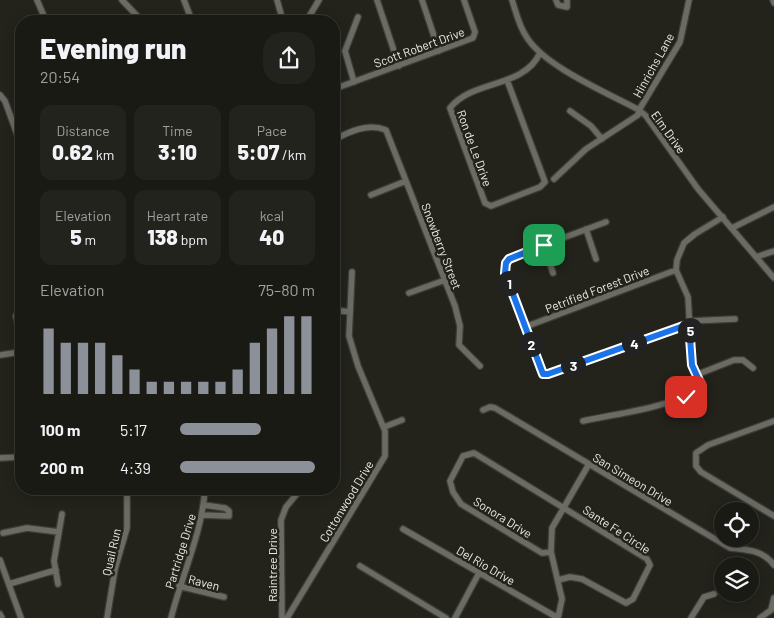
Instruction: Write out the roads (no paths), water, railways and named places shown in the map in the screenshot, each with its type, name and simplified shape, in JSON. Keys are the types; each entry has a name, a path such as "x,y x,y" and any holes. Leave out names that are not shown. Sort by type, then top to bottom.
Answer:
{"street":[{"path":"37,0 43,15"},
{"path":"122,0 136,15"},
{"path":"184,0 190,15"},
{"path":"277,0 281,15"},
{"path":"310,15 319,0"},
{"path":"377,0 398,66"},
{"path":"422,0 439,51"},
{"name":"Scott Robert Drive","path":"340,87 473,38 475,32 464,0"},
{"name":"Elm Drive","path":"512,0 526,38 540,53 578,77 639,110 722,217 774,278"},
{"path":"556,0 558,5 563,8 567,7 568,0"},
{"name":"Hinrichs Lane","path":"554,179 586,149 638,115 639,110 680,42 689,0"},
{"path":"354,82 345,51 358,17"},
{"name":"Ron de Le Drive","path":"507,80 545,182 540,187 491,206 485,203 450,108 455,102 507,80 519,76 536,61 540,53"},
{"path":"0,95 5,101 15,128"},
{"path":"570,111 591,126 602,139"},
{"name":"Snowberry Street","path":"340,138 367,127 376,126 386,130 445,280 460,326 459,345 480,366"},
{"path":"371,195 406,181"},
{"path":"732,228 774,207"},
{"path":"583,421 662,406 686,397 702,387 690,355 688,297 676,270 679,250 684,243 722,217"},
{"path":"606,222 509,259 506,263 505,273 543,374 548,374 689,323 735,320"},
{"path":"586,229 596,260"},
{"path":"544,245 553,273"},
{"path":"756,258 774,251"},
{"name":"Petrified Forest Drive","path":"525,327 676,270"},
{"name":"Cottonwood Drive","path":"288,618 385,456 384,426 352,348 349,336 352,272"},
{"path":"409,293 445,280"},
{"path":"340,311 350,312"},
{"path":"0,355 15,353"},
{"path":"696,375 734,360 743,360 753,368"},
{"name":"San Simeon Drive","path":"483,410 490,407 495,408 730,548 765,554 774,565"},
{"path":"384,426 402,420"},
{"path":"774,421 708,445 696,453 696,466 701,472 774,516"},
{"name":"Sonora Drive","path":"551,552 542,553 461,504 453,492 450,480 464,456 474,453 564,506"},
{"path":"0,458 15,457"},
{"path":"558,618 562,599 551,552 552,528 588,464"},
{"name":"Quail Run","path":"107,618 115,569 127,528 127,495"},
{"name":"Partridge Drive","path":"171,618 179,586 202,515 205,495"},
{"name":"Raintree Drive","path":"282,618 281,520 286,507 296,495"},
{"path":"202,515 228,516 229,511 226,508 204,505"},
{"name":"Sante Fe Circle","path":"558,580 574,577 626,603 632,599 649,568 648,559 564,506"},
{"path":"58,584 54,561 62,514"},
{"path":"3,533 27,528 59,532"},
{"name":"Del Rio Drive","path":"403,529 558,618"},
{"path":"0,560 21,618"},
{"path":"360,566 446,618"},
{"path":"9,584 56,570"},
{"path":"455,618 479,572"},
{"name":"Raven","path":"179,586 224,597"},
{"path":"691,618 704,597 714,594"},
{"path":"760,618 772,610 774,598"},
{"path":"0,614 2,618"}]}
